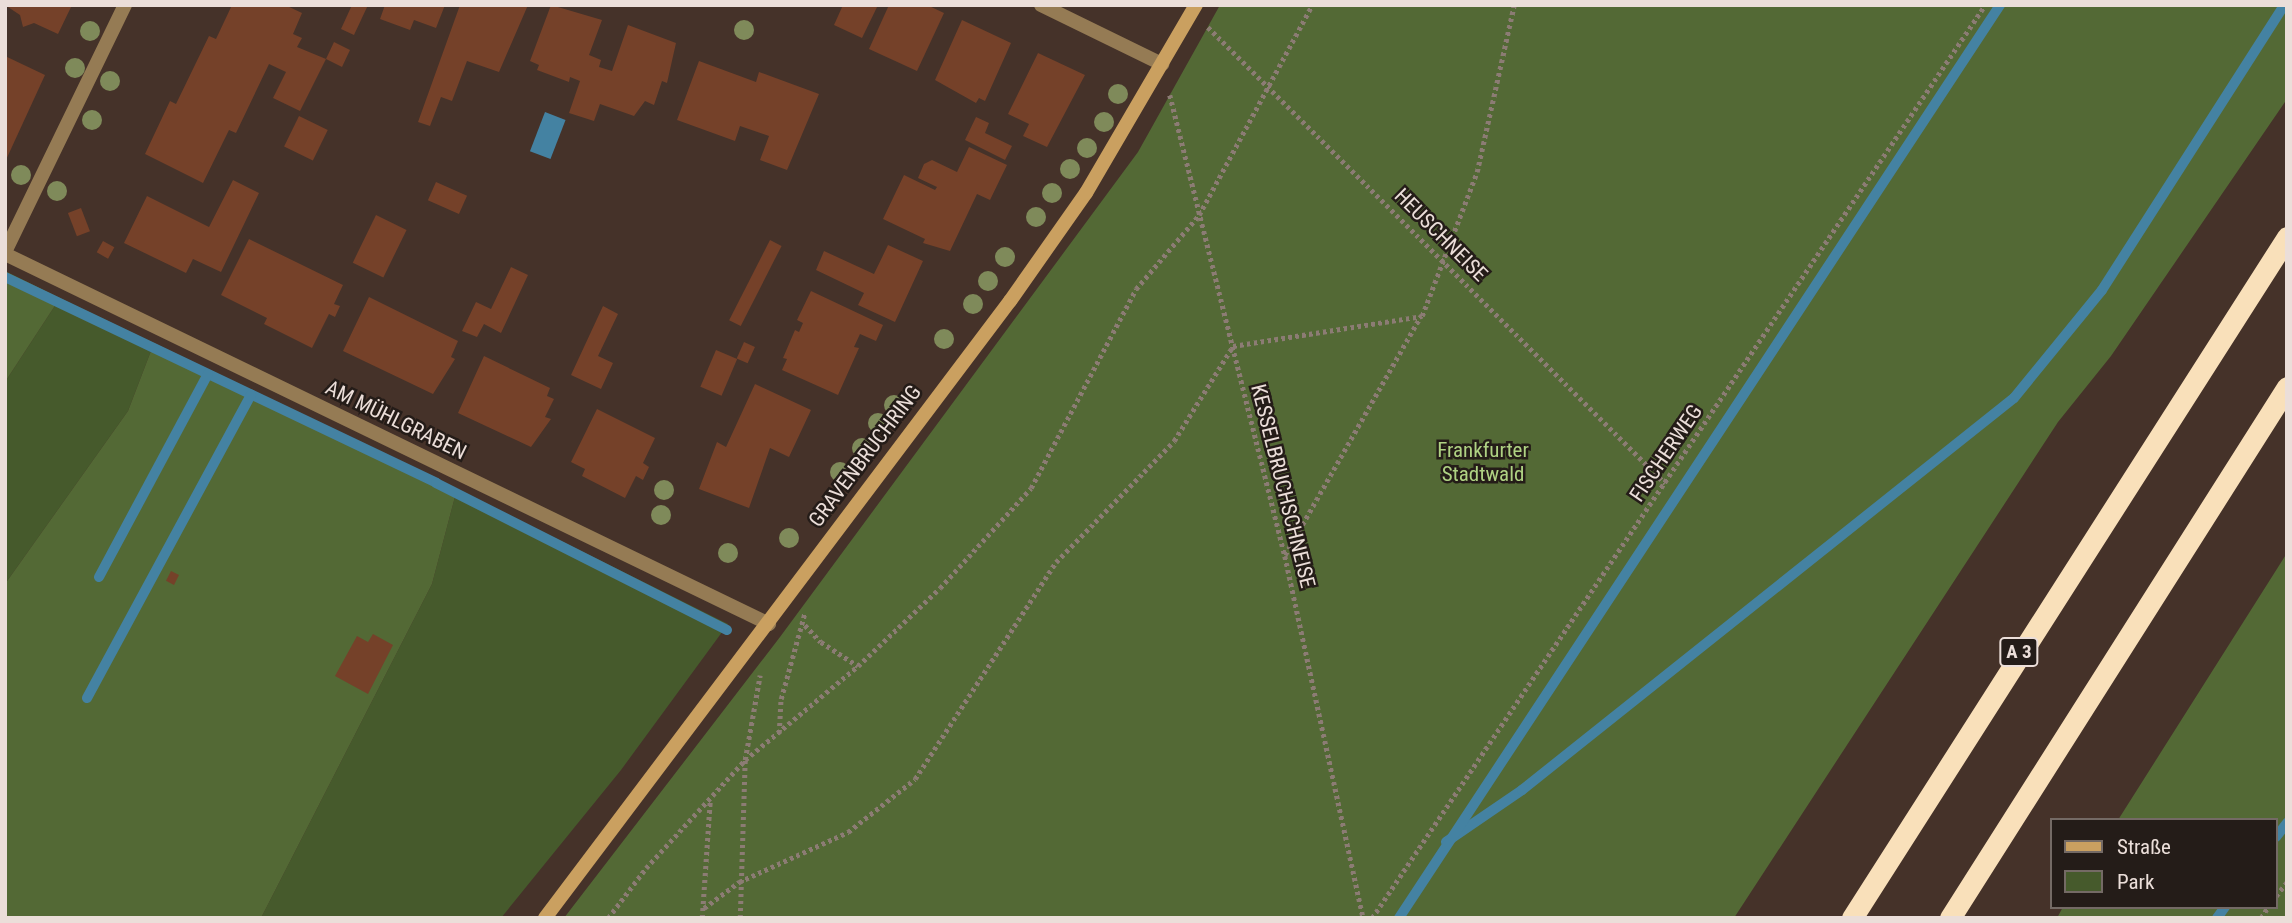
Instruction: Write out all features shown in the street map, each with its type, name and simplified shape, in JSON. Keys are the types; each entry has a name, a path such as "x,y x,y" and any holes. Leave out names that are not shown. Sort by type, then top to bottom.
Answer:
{"highway":[{"name":"A 3","path":"1852,918 2287,237"},
{"path":"1951,918 2287,387"}],"street":[{"path":"5,253 125,5"},
{"path":"1041,5 1162,64"},
{"name":"GRAVENBRUCHRING","path":"545,918 769,624 1086,193 1194,8"},
{"name":"AM MÜHLGRABEN","path":"5,253 769,624"}],"path":[{"path":"608,918 745,760 858,666 940,588 1031,488 1136,289 1199,215 1312,5"},
{"path":"1285,555 1422,316 1477,172 1514,5"},
{"name":"FISCHERWEG","path":"1372,918 1985,5"},
{"name":"HEUSCHNEISE","path":"1194,8 1269,87 1665,483"},
{"name":"KESSELBRUCHSCHNEISE","path":"1162,64 1285,555 1363,918"},
{"path":"704,908 739,882 848,832 915,779 1056,562 1174,442 1233,346 1422,316"},
{"path":"779,734 781,699 805,625 806,601"},
{"path":"740,918 739,882 745,760 769,624"},
{"path":"805,625 821,642 858,666"},
{"path":"702,918 710,799"}],"green space":[{"name":"Frankfurter Stadtwald","path":"1220,5 2287,5 2287,99 2111,356 2058,422 1734,918 564,918 780,637 1138,152"},
{"path":"5,271 60,298 5,382"},
{"path":"60,298 154,343 128,411 5,584 5,382"},
{"path":"154,343 457,489 432,584 261,918 5,918 5,584 128,411"},
{"path":"457,489 728,624 621,770 501,918 261,918 432,584"},
{"path":"2287,553 2287,918 2057,918 2062,909 2278,909 2278,818 2119,818"}],"water":[{"path":"545,112 566,120 550,159 530,151"}],"building":[{"path":"5,5 72,5 58,34 34,23 23,27 20,15"},
{"path":"232,5 285,5 302,13 293,34 302,38 297,47 326,59 300,111 273,98 286,72 269,64 236,133 229,130 203,183 145,154 170,101 176,104 209,36 216,39"},
{"path":"352,5 368,5 354,35 341,29"},
{"path":"385,5 445,5 436,28 414,20 410,30 380,19"},
{"path":"460,5 528,5 499,72 467,61 452,101 441,97 430,126 418,122"},
{"path":"551,5 602,20 589,55 601,60 599,67 612,71 628,25 676,43 667,83 662,81 654,105 645,101 634,116 600,104 594,121 569,113 580,81 570,77 569,82 537,70 539,65 530,61"},
{"path":"843,5 878,5 862,38 834,25"},
{"path":"889,5 927,5 944,13 917,71 869,49"},
{"path":"962,20 1011,43 985,101 979,98 976,103 935,80"},
{"path":"334,42 350,50 342,67 326,59"},
{"path":"1038,53 1085,75 1047,147 1023,136 1029,124 1008,114"},
{"path":"5,56 45,75 5,162"},
{"path":"699,61 756,82 759,72 819,94 787,170 760,160 769,136 740,126 735,141 677,120"},
{"path":"299,116 328,130 313,161 284,147"},
{"path":"976,117 989,123 985,133 1012,146 1005,160 965,140"},
{"path":"969,147 1007,165 990,200 977,194 950,251 923,243 925,239 883,219 904,175 935,190 937,187 918,178 924,164 932,160 957,172"},
{"path":"233,180 259,193 221,272 193,259 186,273 124,243 147,196 209,227"},
{"path":"436,182 467,196 459,214 428,200"},
{"path":"81,208 90,231 77,236 68,213"},
{"path":"376,215 407,230 383,278 353,263"},
{"path":"249,239 343,285 334,304 340,306 335,317 329,314 312,348 264,324 267,318 221,295"},
{"path":"770,240 782,246 741,326 729,320"},
{"path":"103,241 114,247 108,259 97,252"},
{"path":"888,245 923,261 895,322 858,305 864,293 816,270 824,251 874,274"},
{"path":"511,267 528,275 501,333 484,324 477,337 462,331 476,302 491,309"},
{"path":"811,291 883,325 876,341 860,334 854,347 859,348 838,395 782,370 787,359 783,358 795,330 799,332 803,323 797,320"},
{"path":"369,297 458,341 451,357 455,359 433,394 343,351"},
{"path":"603,306 618,314 598,356 613,363 601,389 571,375"},
{"path":"744,342 755,347 748,363 737,358"},
{"path":"716,350 737,359 722,396 700,387"},
{"path":"484,356 550,388 547,396 554,399 545,417 551,419 531,447 458,413"},
{"path":"755,384 811,410 789,457 770,448 749,508 699,489 717,442 726,447"},
{"path":"597,409 655,438 643,463 649,467 643,480 636,476 625,498 582,476 585,469 571,462"},
{"path":"171,571 179,575 174,585 166,581"},
{"path":"373,634 393,645 368,694 335,676 357,636 368,642"}],"waterway":[{"path":"1399,918 2000,5"},
{"path":"1446,842 1522,790 2014,398 2102,290 2284,5"},
{"path":"5,277 436,483 727,630"},
{"path":"99,577 208,374"},
{"path":"87,698 251,395"},
{"path":"2278,834 2287,823"},
{"path":"2217,918 2224,909"}]}
